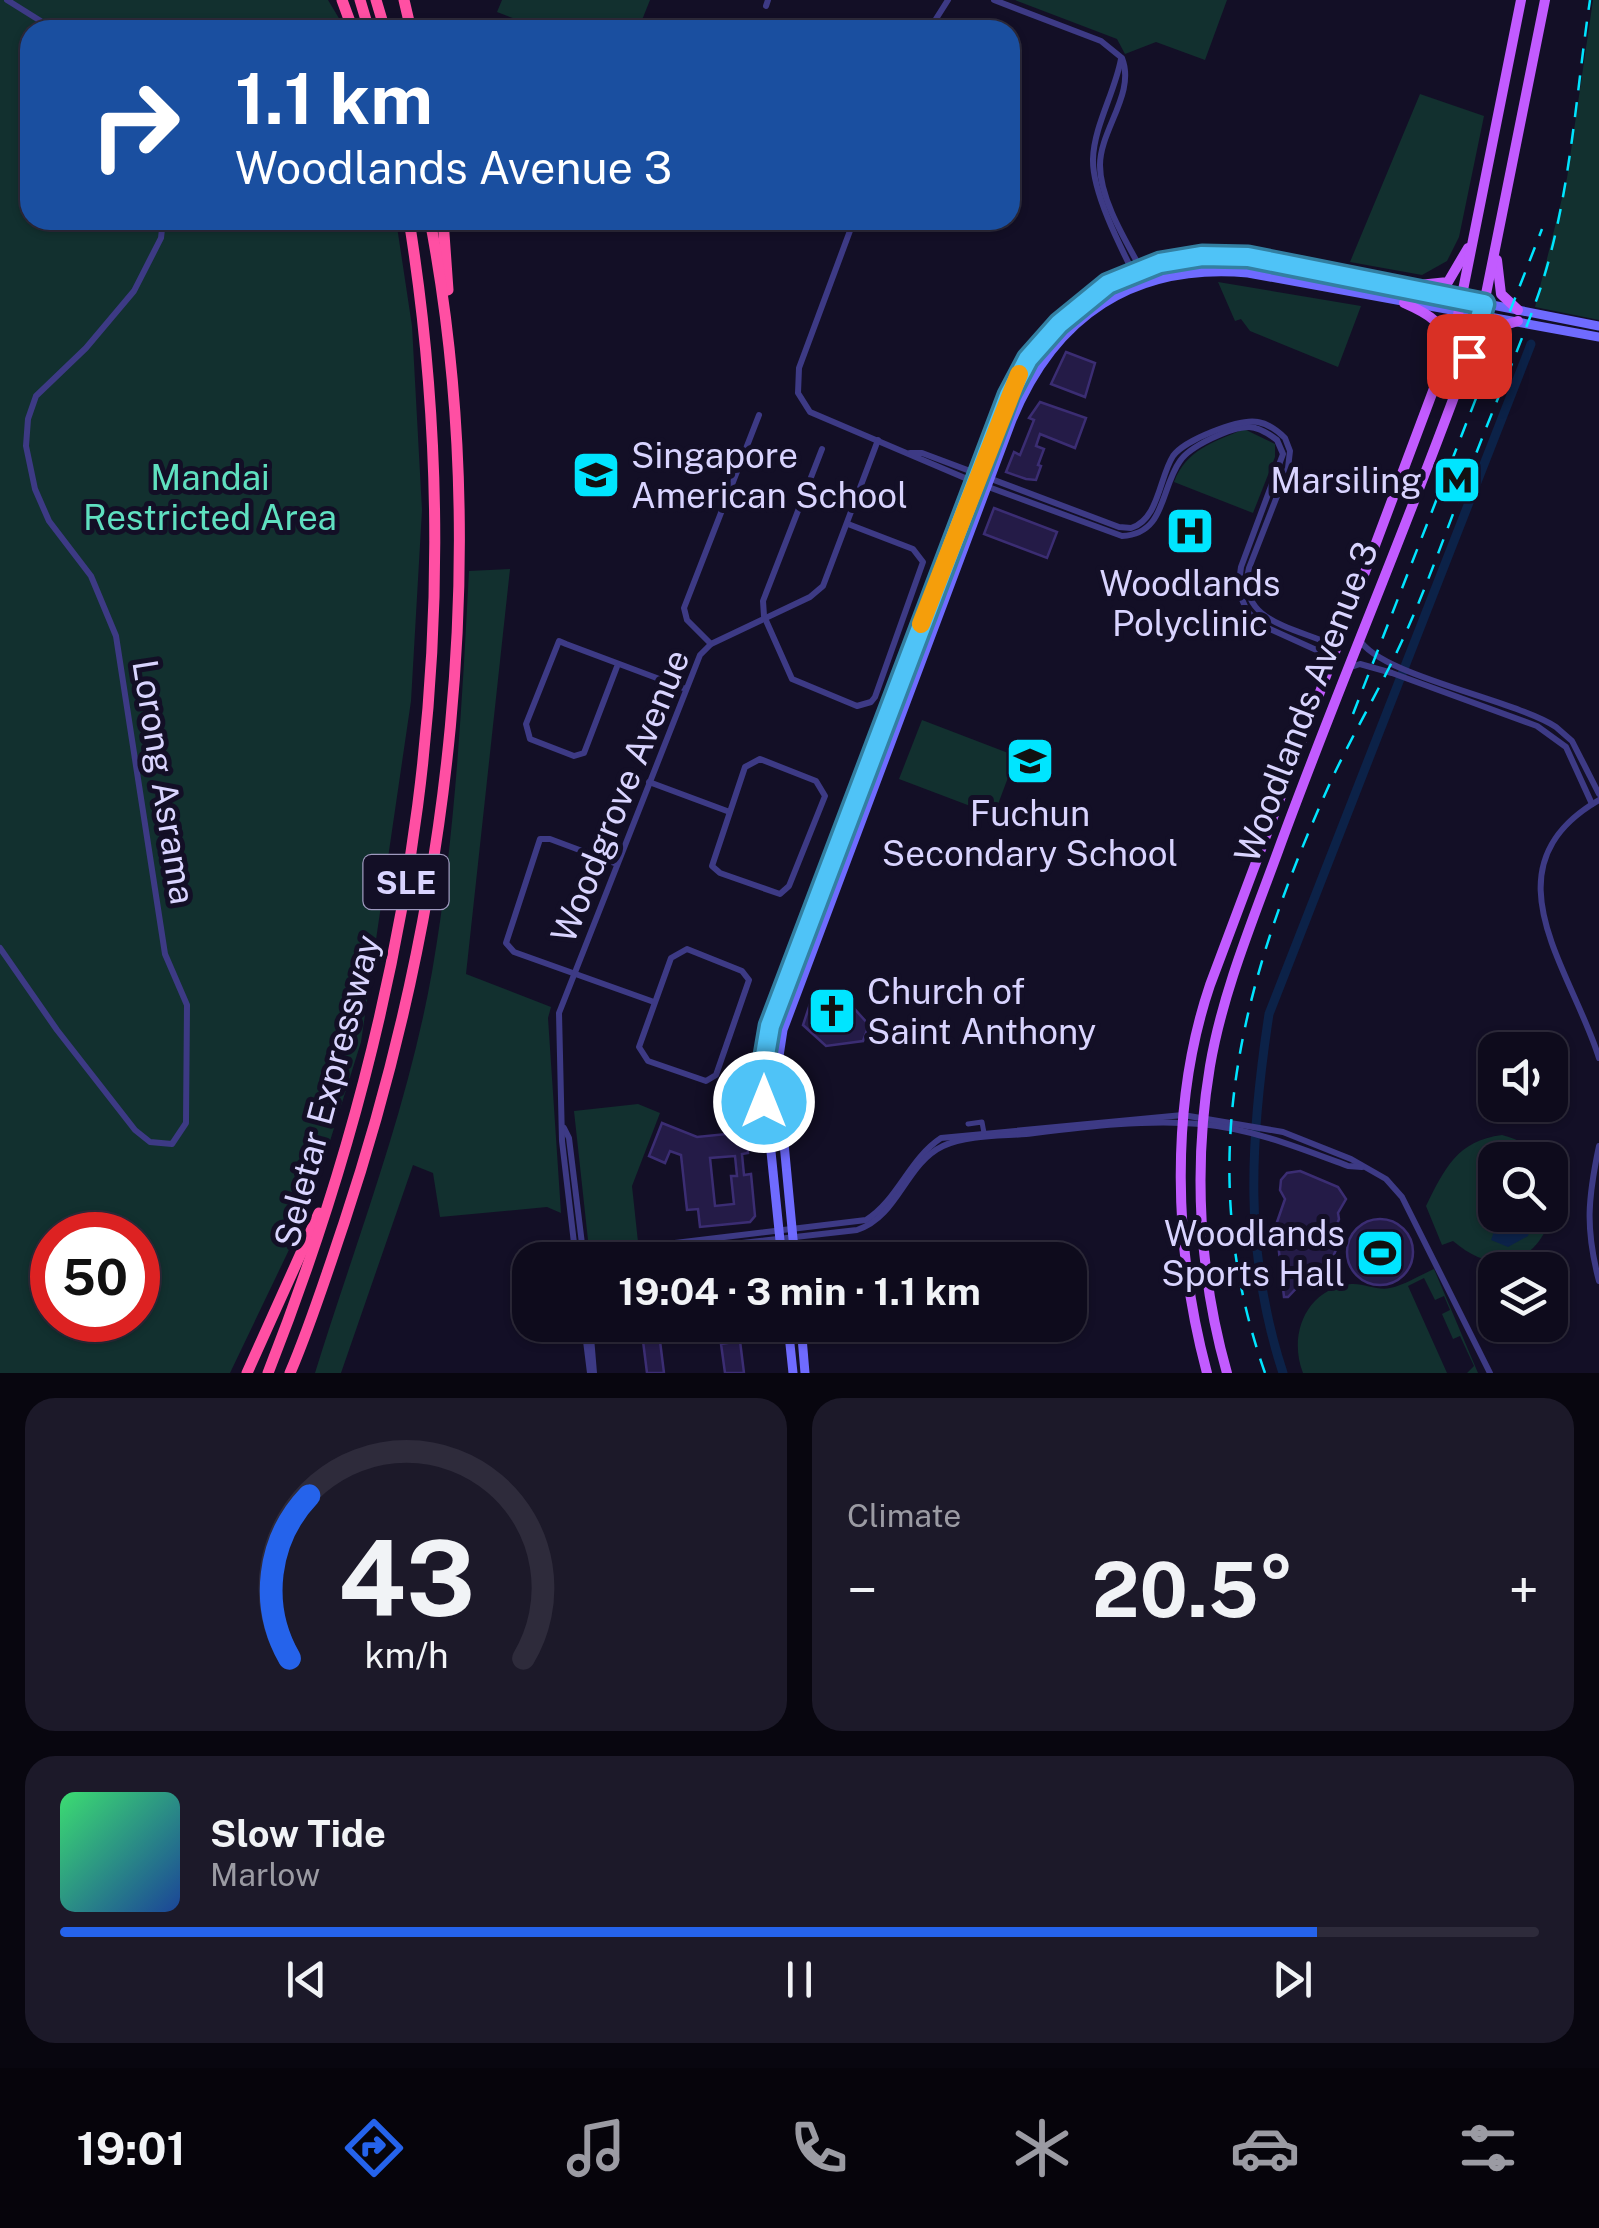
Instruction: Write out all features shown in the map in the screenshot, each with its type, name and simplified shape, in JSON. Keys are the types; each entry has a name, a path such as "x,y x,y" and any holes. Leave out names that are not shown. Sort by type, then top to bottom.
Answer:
{"highway":[{"name":"Seletar Expressway","path":"268,1373 308,1272 393,968 423,761 434,634 436,480 423,306 411,230"},
{"name":"Seletar Expressway","path":"294,1373 365,1158 412,980 432,860 457,608 458,516 446,308 432,230"},
{"path":"444,230 449,277 446,308"},
{"path":"247,1373 338,1168"}],"main road":[{"name":"Woodlands Avenue 3","path":"1208,1373 1190,1286 1184,1223 1183,1119 1190,1056 1204,1000 1460,313 1521,0"},
{"name":"Woodlands Avenue 3","path":"1207,1120 1204,1104 1210,1062 1236,967 1358,638 1469,356 1512,171 1545,0"},
{"path":"1410,286 1448,282 1464,259 1478,218"},
{"path":"1498,234 1500,294 1518,316 1599,337"},
{"path":"780,1242 762,1073 770,1026 977,478 1016,379 1037,347 1093,294 1137,271 1176,258 1234,256 1410,286 1464,299 1482,310"},
{"path":"794,1242 777,1069 783,1030 988,482 1028,382 1050,348 1088,313 1144,284 1177,274 1240,272 1460,313 1482,310 1599,326"},
{"path":"1404,303 1440,326 1446,357"},
{"path":"1469,356 1490,331 1518,316"},
{"path":"1207,1120 1202,1228 1208,1288 1227,1373"},
{"path":"790,1342 793,1373"},
{"path":"802,1342 805,1373"}],"street":[{"path":"6,0 38,20"},
{"path":"994,0 1101,41 1115,48 1122,58 1125,79 1100,169 1144,284"},
{"name":"Lorong Asrama","path":"0,948 56,1030 135,1130 150,1142 172,1144 186,1123 187,1005 165,954 116,636 90,576 49,521 35,490 26,446 28,419 36,396 86,348 134,291 162,230"},
{"path":"850,230 802,357 797,387 801,402 814,415 1119,527 1135,527 1151,510 1171,460 1181,447 1234,424 1267,424 1285,438 1290,459 1249,568 1249,603 1266,618 1328,642 1340,637"},
{"path":"711,644 688,620 684,608 759,415"},
{"path":"988,482 1116,535 1138,534 1154,521 1176,466 1189,452 1246,427 1272,436 1281,444 1282,454 1237,580 1241,602 1260,625 1323,652 1330,663"},
{"name":"Woodgrove Avenue","path":"580,1242 569,1138 564,1127 559,1013 700,655 711,644 816,592 827,579 878,440"},
{"path":"822,450 763,601 764,616 792,679 857,706 871,702 923,562 913,549 848,524"},
{"path":"1358,638 1366,650 1393,669"},
{"path":"618,664 584,753 574,756 530,739 526,724 559,641 686,690"},
{"path":"1347,669 1360,664 1393,669 1556,727 1572,741 1597,799"},
{"path":"1416,677 1553,736 1597,799"},
{"path":"754,760 816,781 825,796 789,886 780,894 712,866 728,811 744,768 754,760"},
{"path":"650,782 728,811"},
{"path":"1597,799 1560,830 1543,864 1538,886 1550,938 1599,1058"},
{"path":"617,864 550,838 540,839 506,943 514,952 654,1002"},
{"path":"687,949 742,972 749,980 716,1075 706,1081 648,1061 640,1054 654,1002 672,958 680,950 687,949"},
{"path":"711,1242 869,1226 879,1220 926,1156 945,1144 1183,1119"},
{"path":"793,1233 866,1220 878,1212 930,1146 941,1138 1207,1120 1314,1144 1393,1185 1490,1373"},
{"path":"968,1124 982,1122 984,1133"},
{"path":"1599,1146 1587,1226 1599,1281"},
{"path":"589,1342 592,1373"}],"green space":[{"name":"Mandai Restricted Area","path":"0,0 328,0 340,20 20,20 20,230 398,230 412,326 422,510 411,701 361,1042 309,1208 230,1373 0,1373"},
{"path":"502,0 650,0 642,20 518,20 497,12"},
{"path":"1015,0 1227,0 1205,60 1156,42 1125,54 1117,39"},
{"path":"1593,0 1599,0 1599,320 1535,307 1567,178"},
{"path":"1420,94 1484,116 1459,237 1447,261 1422,275 1350,262"},
{"path":"1218,282 1361,306 1338,367 1250,331 1241,319 1235,321"},
{"path":"1244,429 1275,444 1275,457 1253,513 1174,482 1193,454"},
{"path":"510,569 466,974 551,1007 548,1018 561,1213 547,1207 440,1217 433,1173 413,1165 341,1373 315,1373 395,1124 432,972 452,822 469,571"},
{"path":"922,720 1016,756 994,815 899,779"},
{"path":"638,1104 660,1113 632,1186 638,1242 588,1240 574,1111"},
{"path":"1502,1135 1516,1142 1478,1142 1478,1232 1544,1232 1526,1252 1478,1252 1478,1255 1453,1241 1442,1245 1426,1206 1454,1158 1474,1143"},
{"path":"1434,1269 1478,1373 1467,1373 1474,1366 1460,1336 1453,1339 1442,1314 1450,1310 1444,1296 1435,1300 1424,1278 1408,1286 1447,1373 1303,1373 1298,1344 1300,1329 1304,1316 1322,1295 1351,1284 1390,1288"}],"water":[{"path":"1494,1232 1529,1232 1508,1247 1491,1240"}],"building":[{"path":"1066,352 1095,363 1085,397 1051,384"},
{"path":"1040,402 1086,418 1075,448 1040,434 1036,446 1044,449 1038,465 1041,466 1036,480 1026,479 1006,472 1014,452 1020,455 1034,420 1029,418"},
{"path":"994,508 1057,532 1047,558 984,534"},
{"name":"Church of Saint Anthony","path":"843,996 869,1025 863,1041 826,1046 803,1025 812,998"},
{"path":"662,1123 697,1137 746,1132 744,1175 751,1174 755,1216 750,1222 700,1227 698,1209 687,1210 681,1155 670,1151 665,1163 649,1156","holes":["735,1156 737,1176 731,1176 734,1204 715,1206 710,1158"]},
{"path":"1300,1171 1338,1187 1346,1199 1332,1237 1340,1240 1333,1257 1336,1264 1306,1278 1284,1297 1276,1225 1285,1199 1280,1190 1281,1180 1287,1173"},
{"name":"Woodlands Sports Hall","path":"1380,1219 1403,1229 1413,1252 1403,1275 1380,1285 1357,1275 1347,1252 1357,1229"},
{"path":"643,1342 660,1342 664,1373 647,1373"},
{"path":"740,1342 744,1373 725,1373 721,1344"}],"waterway":[{"path":"1283,1373 1261,1283 1254,1194 1258,1105 1269,1014 1531,344"}],"railway":[{"path":"1265,1373 1243,1295 1232,1220 1230,1146 1237,1073 1251,1000 1299,856 1339,765 1411,621 1535,304 1564,192 1590,0"},
{"path":"1353,714 1542,229"}],"slow traffic":[{"path":"921,624 1019,374"}],"place":[{"name":"Singapore American School","path":"596,475"},
{"name":"Marsiling","path":"1457,480"},
{"name":"Woodlands Polyclinic","path":"1190,531"},
{"name":"Fuchun Secondary School","path":"1030,761"},
{"name":"Church of Saint Anthony","path":"832,1011"},
{"name":"Woodlands Sports Hall","path":"1380,1253"}],"route":[{"path":"764,1102 764,1046 770,1026 978,474 1016,379 1037,347 1108,284 1176,258 1234,256 1410,286 1484,304 1469,356"}]}
